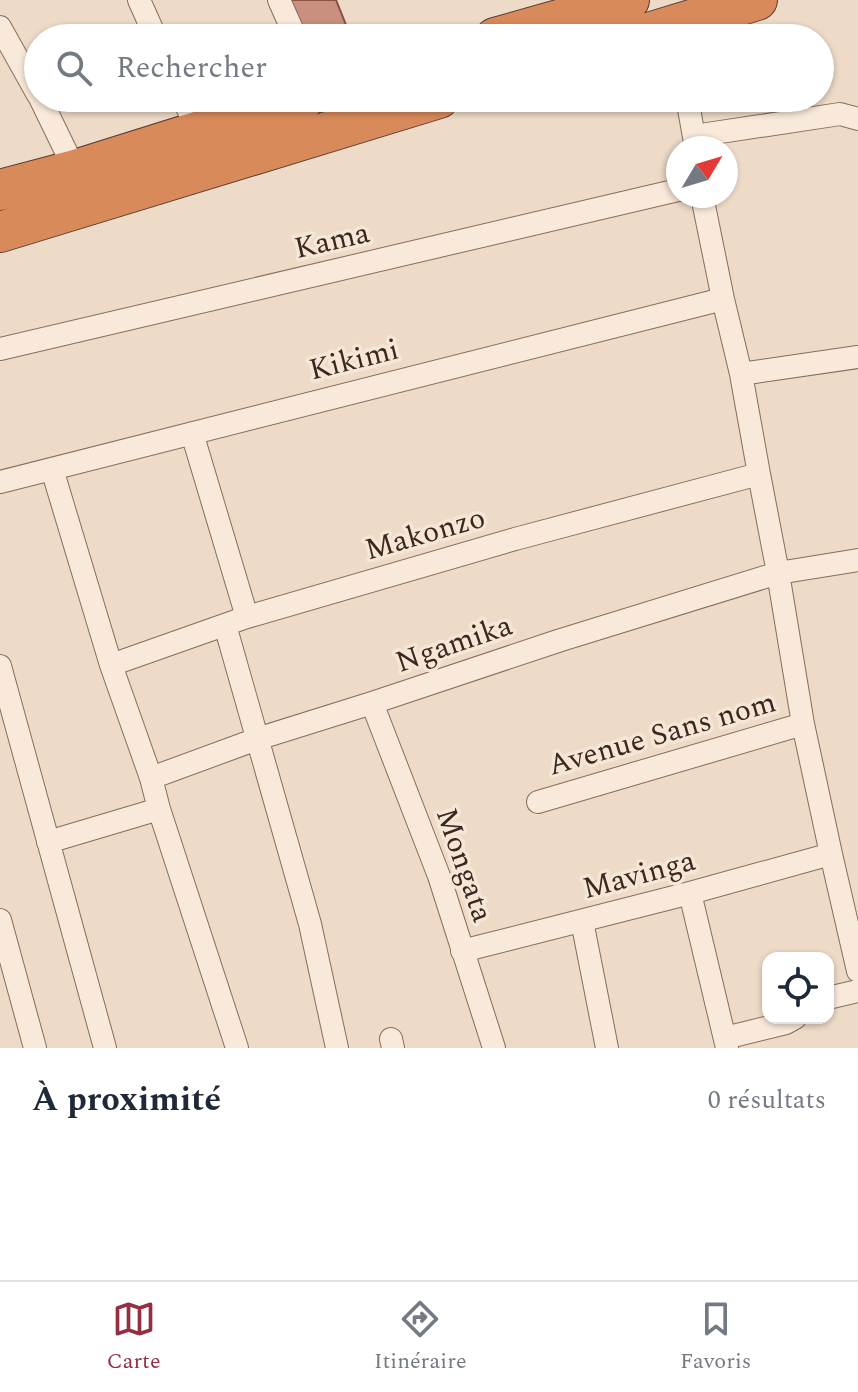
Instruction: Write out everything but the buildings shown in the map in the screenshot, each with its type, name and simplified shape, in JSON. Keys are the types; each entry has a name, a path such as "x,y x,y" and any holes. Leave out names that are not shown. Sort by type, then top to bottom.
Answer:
{"highway":[{"path":"544,24 629,0"},
{"path":"671,21 757,0"},
{"path":"0,190 75,170 190,115 210,112"},
{"path":"0,232 393,112"}],"street":[{"path":"139,0 150,24"},
{"path":"279,0 290,24"},
{"path":"0,27 24,69"},
{"path":"47,112 75,170"},
{"path":"690,112 694,136"},
{"path":"726,136 840,114 858,119"},
{"name":"Kama","path":"0,349 666,193"},
{"path":"704,208 741,374 803,724 858,971"},
{"name":"Kikimi","path":"0,482 723,299"},
{"path":"741,374 858,357"},
{"path":"192,433 236,621 257,739 310,924 337,1048"},
{"path":"52,469 111,665 151,778 237,1048"},
{"name":"Makonzo","path":"111,665 236,621 515,539 759,474"},
{"name":"Ngamika","path":"151,778 257,739 778,573 858,560"},
{"path":"0,666 105,1048"},
{"name":"Mongata","path":"372,703 439,876 494,1048"},
{"name":"Avenue Sans nom","path":"538,802 803,724"},
{"path":"48,842 159,809"},
{"name":"Mavinga","path":"462,951 831,854"},
{"path":"690,893 726,1043 783,1024"},
{"path":"0,920 35,1048"},
{"path":"582,921 607,1048"},
{"path":"834,997 858,991"}]}
